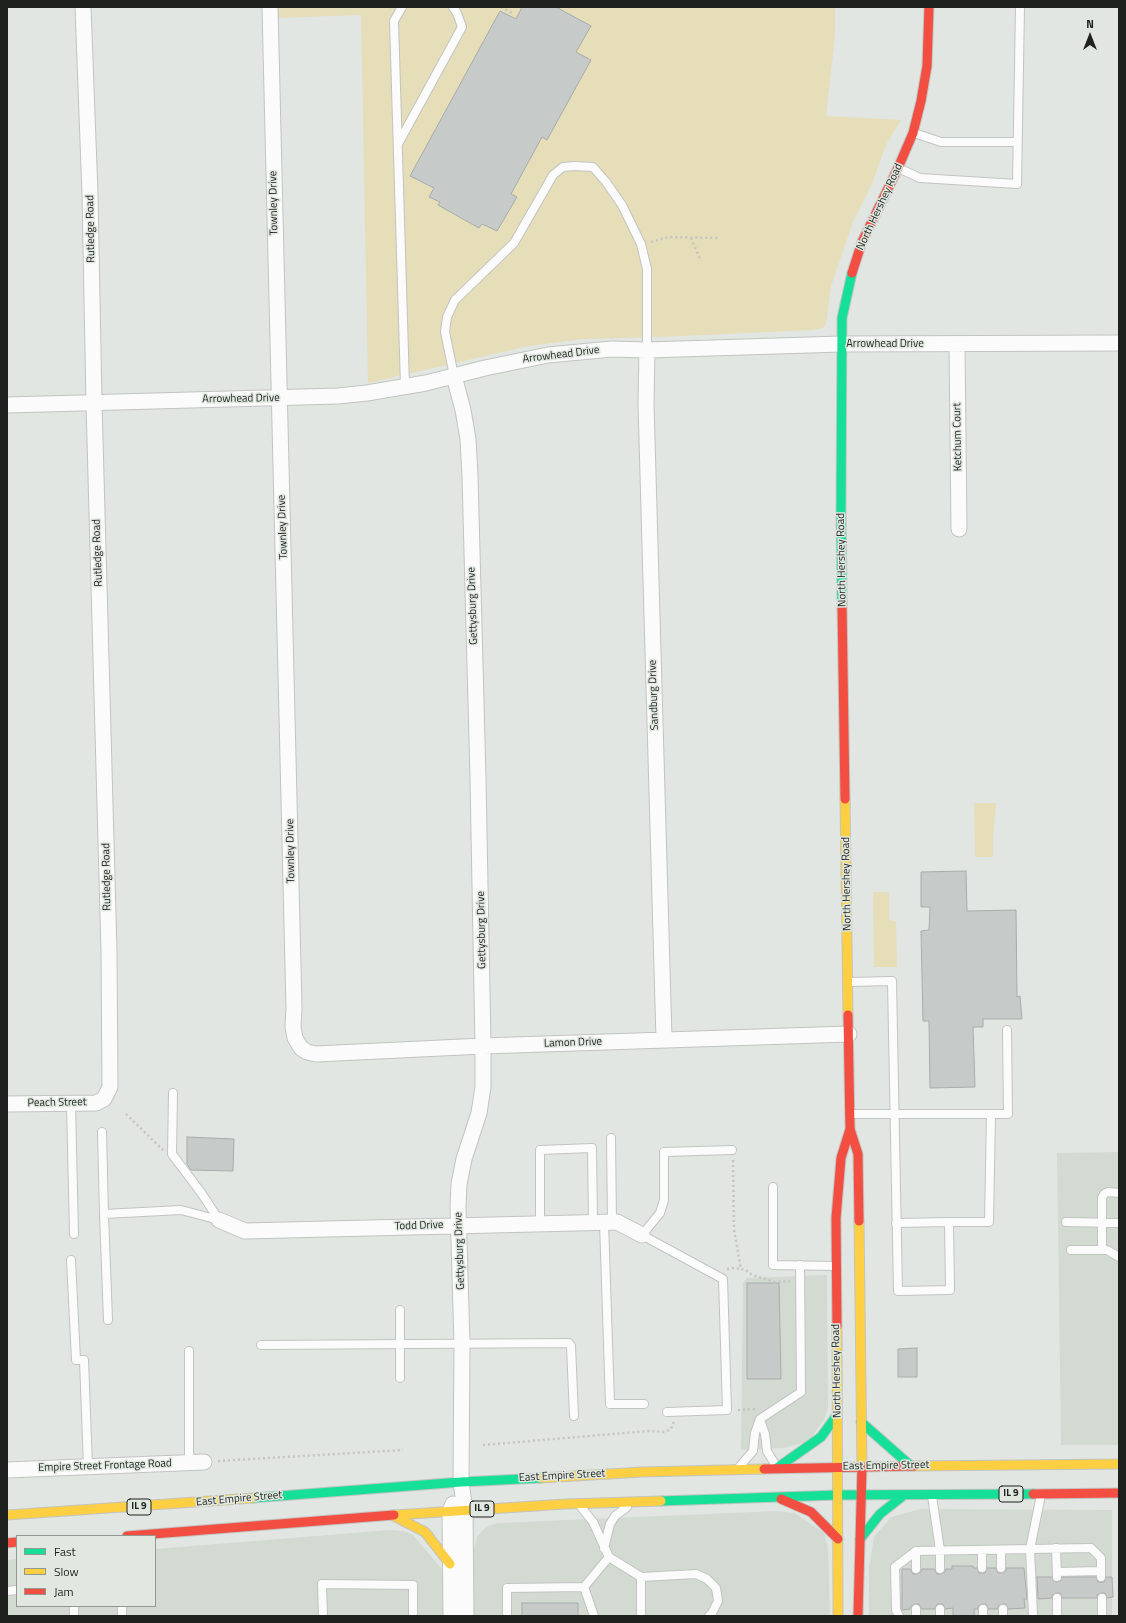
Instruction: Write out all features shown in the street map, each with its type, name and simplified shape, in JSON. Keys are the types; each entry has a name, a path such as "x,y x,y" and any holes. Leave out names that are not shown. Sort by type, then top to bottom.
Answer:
{"main road":[{"name":"North Hershey Road","path":"858,1616 862,1495 861,1422 847,1266 836,1218 841,1158 850,1129 841,509 842,318 849,281 862,242 898,168 913,133 922,101 927,66 929,7"},
{"name":"North Hershey Road","path":"838,1616 837,1415 847,1266 858,1154 850,1129"},
{"path":"777,1468 821,1438 837,1415"},
{"path":"861,1422 911,1466"},
{"name":"East Empire Street","path":"7,1515 152,1506 558,1476 777,1468 1119,1464"},
{"name":"IL 9","path":"143,1535 392,1515 578,1503 776,1496 1119,1493"},
{"path":"860,1538 880,1514 904,1494"},
{"path":"776,1496 811,1512 838,1538"},
{"path":"392,1515 425,1532 450,1564"},
{"path":"165,1541 175,1533"}],"street":[{"name":"Rutledge Road","path":"83,7 90,194 94,403 109,951 110,1087 105,1098"},
{"name":"Townley Drive","path":"270,7 294,992 293,1027 295,1038 299,1046"},
{"name":"Arrowhead Drive","path":"7,404 338,396 405,386 454,376 491,366 548,355 612,349 647,350 842,344 1119,343"},
{"name":"Ketchum Court","path":"957,344 958,529"},
{"name":"Sandburg Drive","path":"647,350 646,404 664,1039"},
{"name":"Gettysburg Drive","path":"454,376 463,410 468,438 470,476 479,809 483,1046 482,1094 479,1113 464,1159 460,1184 459,1225 462,1344 461,1482"},
{"name":"Lamon Drive","path":"299,1046 307,1052 316,1054 664,1039 849,1034"},
{"name":"Peach Street","path":"7,1104 71,1104 96,1102 105,1098"},
{"name":"Todd Drive","path":"219,1220 245,1231 617,1222 642,1235"},
{"name":"Empire Street Frontage Road","path":"7,1470 197,1462"},
{"path":"461,1482 465,1510 466,1616"},
{"path":"451,1616 450,1511 461,1482"}],"lane":[{"path":"402,7 394,20 405,386"},
{"path":"398,145 462,28 457,13 453,7"},
{"path":"898,168 920,178 1016,184 1020,7"},
{"path":"913,133 941,142 1017,142"},
{"path":"454,376 445,332 447,317 455,300 514,243 553,175 562,167 593,167 606,182 622,205 641,244 647,269 647,350"},
{"path":"848,982 892,981 898,1291 950,1290 949,1222"},
{"path":"850,1114 1008,1114 1007,1030"},
{"path":"173,1093 172,1154 202,1194 219,1220"},
{"path":"71,1104 74,1234"},
{"path":"896,1223 989,1222 991,1114"},
{"path":"102,1132 108,1320"},
{"path":"603,1222 611,1138"},
{"path":"540,1223 540,1150 592,1148 603,1222 610,1404 644,1404"},
{"path":"667,1412 727,1410 723,1279 642,1235 660,1213 664,1200 664,1152 732,1150"},
{"path":"773,1186 774,1265 847,1266"},
{"path":"1102,1250 1102,1198 1104,1194 1108,1192 1119,1192"},
{"path":"104,1214 181,1210 219,1220"},
{"path":"1066,1222 1119,1223"},
{"path":"1071,1250 1107,1250 1119,1257"},
{"path":"71,1260 76,1360 84,1360 88,1467"},
{"path":"738,1469 753,1451 755,1433 760,1420 801,1392 800,1265"},
{"path":"400,1310 400,1378"},
{"path":"261,1345 569,1343 571,1346 574,1416"},
{"path":"189,1351 197,1462"},
{"path":"760,1420 765,1434 768,1451 777,1468"},
{"path":"1032,1616 1030,1549 1041,1494"},
{"path":"932,1495 940,1550 940,1569"},
{"path":"604,1548 610,1524 615,1516 635,1501"},
{"path":"578,1503 593,1522 608,1557 641,1577 696,1574 707,1578 716,1588 718,1601 709,1616"},
{"path":"899,1616 896,1610 895,1567 916,1551 1056,1548 1091,1548 1101,1558 1101,1574 1057,1575 1056,1548"},
{"path":"982,1550 982,1568"},
{"path":"1001,1550 1001,1568"},
{"path":"916,1551 916,1569"},
{"path":"584,1587 608,1557"},
{"path":"641,1577 641,1616"},
{"path":"323,1616 322,1584 413,1585 413,1616"},
{"path":"507,1616 507,1588 584,1587"},
{"path":"584,1587 594,1616"},
{"path":"1057,1598 1057,1616"},
{"path":"1102,1598 1102,1616"}],"path":[{"path":"501,7 514,14"},
{"path":"641,244 669,238 718,238"},
{"path":"691,238 700,259"},
{"path":"126,1114 162,1150 172,1154"},
{"path":"732,1150 734,1230 741,1269"},
{"path":"734,1268 746,1270 752,1275 775,1282 800,1281"},
{"path":"727,1410 775,1409"},
{"path":"483,1445 648,1431 665,1432 671,1429 678,1411"},
{"path":"197,1462 403,1450"}],"shaded area":[{"path":"277,7 835,7 835,36 826,116 901,120 886,145 872,184 853,222 831,286 826,324 823,328 812,330 660,337 583,339 529,346 368,383 361,15 277,18"},
{"path":"974,803 996,803 993,857 975,857"},
{"path":"873,892 889,892 889,920 896,921 897,967 874,967"},
{"path":"1119,1152 1119,1445 1061,1445 1057,1153"},
{"path":"827,1275 828,1408 825,1418 809,1441 784,1448 741,1450 743,1283 747,1278"},
{"path":"921,1509 1112,1510 1112,1616 869,1616 869,1567 874,1537 891,1517"},
{"path":"776,1511 795,1513 824,1533 828,1548 830,1616 474,1616 474,1549 477,1537 486,1527 497,1523"},
{"path":"390,1530 403,1531 413,1535 441,1568 447,1599 447,1616 7,1616 7,1560 16,1559 16,1607 156,1607 156,1549"}],"building":[{"path":"522,7 556,7 591,26 576,52 591,60 547,140 542,137 511,194 517,197 497,231 482,224 479,228 438,205 440,202 429,197 434,188 410,176 500,11 516,19"},
{"path":"966,871 967,911 1016,910 1017,997 1020,996 1022,1019 983,1019 983,1027 973,1027 975,1087 930,1088 929,1021 923,1021 921,931 929,930 930,907 921,907 921,872"},
{"path":"187,1137 234,1139 233,1171 191,1170 187,1164"},
{"path":"747,1283 779,1283 781,1379 747,1379"},
{"path":"917,1348 917,1377 898,1377 898,1349"},
{"path":"952,1566 973,1566 973,1568 977,1568 979,1573 985,1573 987,1568 996,1568 998,1573 1001,1573 1006,1571 1006,1568 1024,1568 1027,1599 1024,1599 1025,1608 1008,1609 1006,1604 1003,1604 998,1606 998,1609 988,1609 986,1604 983,1604 978,1606 978,1609 974,1609 974,1616 953,1616 953,1608 945,1609 943,1604 937,1604 935,1609 922,1609 919,1604 916,1604 911,1606 910,1609 902,1610 902,1569 910,1569 913,1574 916,1574 921,1572 922,1569 934,1569 937,1574 940,1574 945,1572 946,1569 952,1569"},
{"path":"1037,1577 1052,1577 1053,1580 1057,1582 1060,1581 1062,1577 1096,1577 1098,1582 1104,1582 1106,1577 1112,1577 1113,1597 1107,1598 1105,1593 1102,1593 1097,1595 1097,1598 1062,1598 1060,1593 1057,1593 1052,1595 1052,1598 1038,1599"},
{"path":"522,1603 578,1603 578,1616 522,1616"}],"traffic: fast":[{"path":"842,604 842,318 852,273"},
{"path":"777,1468 821,1437 837,1415"},
{"path":"861,1422 911,1466"},
{"path":"253,1498 461,1482 541,1478"},
{"path":"661,1501 838,1495 1033,1494"},
{"path":"860,1539 880,1514 904,1495"}],"traffic: slow":[{"path":"845,799 848,1015"},
{"path":"859,1221 862,1467"},
{"path":"837,1326 838,1616"},
{"path":"915,1466 1119,1464"},
{"path":"541,1478 642,1472 764,1469"},
{"path":"7,1515 253,1498"},
{"path":"394,1515 566,1504 661,1501"},
{"path":"392,1515 425,1532 450,1564"}],"traffic: jam":[{"path":"852,273 862,242 898,168 913,133 921,101 927,66 929,7"},
{"path":"842,604 845,799"},
{"path":"848,1015 850,1129 858,1154 859,1221"},
{"path":"837,1326 836,1218 841,1158 850,1129"},
{"path":"764,1469 915,1466"},
{"path":"858,1616 862,1467"},
{"path":"1033,1494 1119,1493"},
{"path":"781,1499 811,1512 838,1539"},
{"path":"140,1535 394,1515"},
{"path":"7,1543 16,1542"}]}
